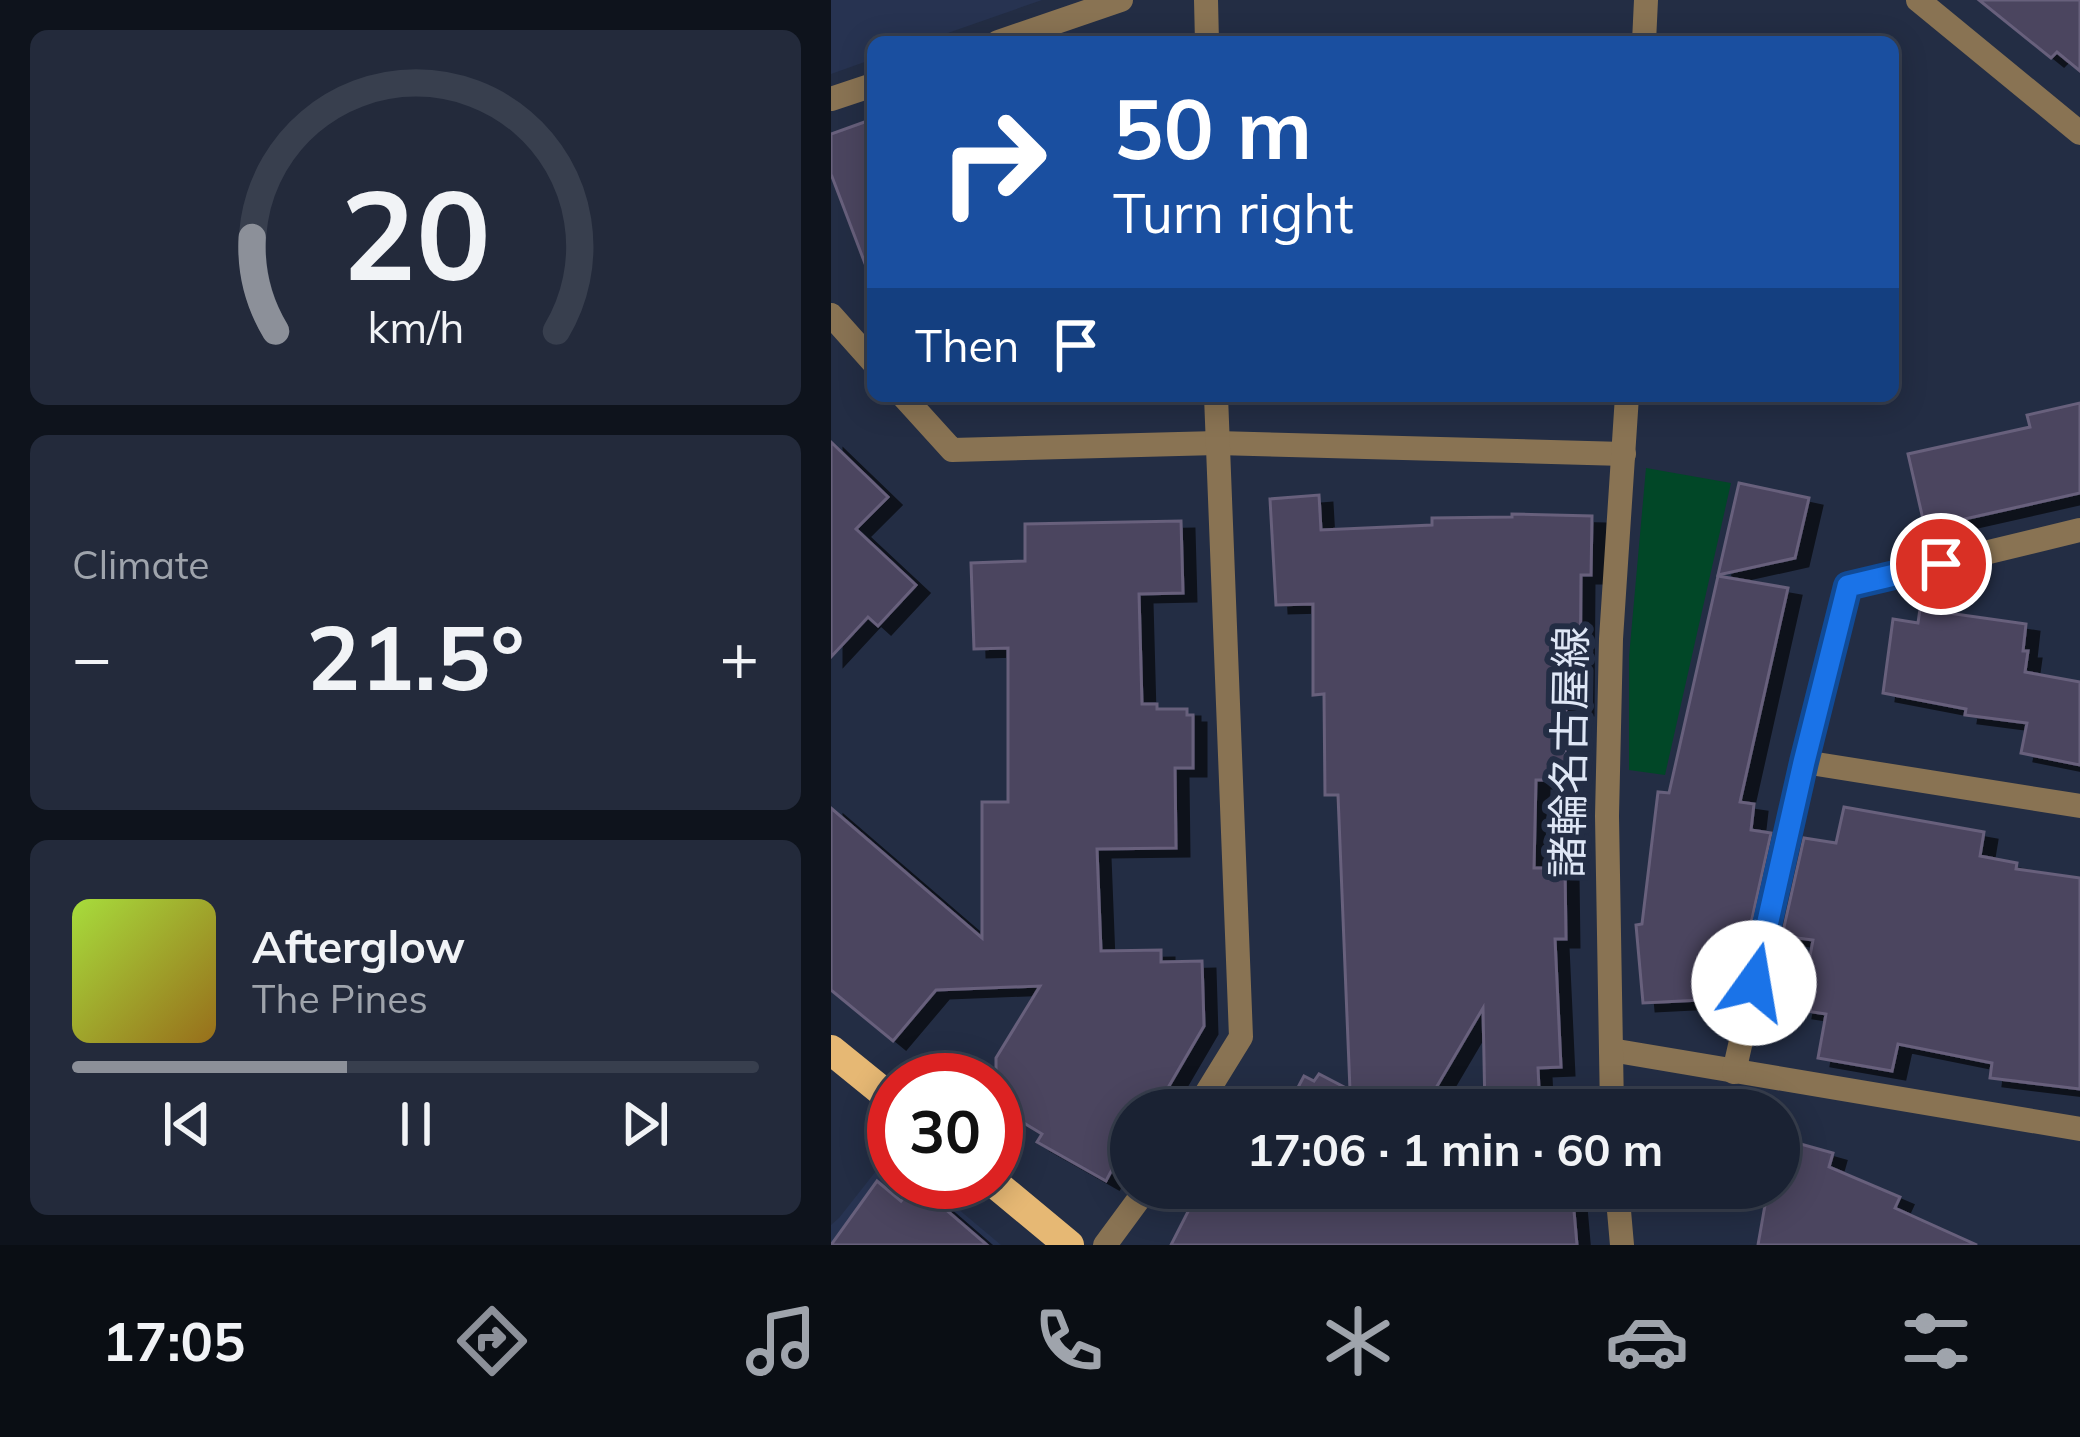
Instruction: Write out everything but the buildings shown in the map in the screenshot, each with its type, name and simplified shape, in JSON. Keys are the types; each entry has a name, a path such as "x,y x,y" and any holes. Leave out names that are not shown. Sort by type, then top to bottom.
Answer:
{"main road":[{"path":"831,1050 867,1079"},
{"path":"1023,1207 1069,1245"}],"street":[{"path":"1016,36 1121,0"},
{"path":"1207,0 1207,36"},
{"path":"1644,36 1646,0"},
{"path":"1919,0 2080,133"},
{"path":"831,99 867,87"},
{"path":"831,315 867,355"},
{"path":"908,402 952,450 1217,443 1624,454"},
{"path":"1208,1089 1241,1037 1216,402"},
{"name":"諸輪名古屋線","path":"1612,1089 1607,816 1611,639 1627,402"},
{"path":"1734,1072 1848,586 2080,530"},
{"path":"1804,762 2080,806"},
{"path":"1611,1051 2080,1129"},
{"path":"1105,1245 1132,1209"},
{"path":"1619,1209 1622,1245"}],"shaded area":[{"path":"831,0 1042,0 939,36 867,36 867,61 831,74"},
{"path":"867,1182 867,1209 958,1209 1001,1245 831,1245 831,1225"}],"green space":[{"path":"1646,468 1731,483 1665,775 1629,770 1629,657"}],"route":[{"path":"1754,983 1848,586 1941,564"}]}
